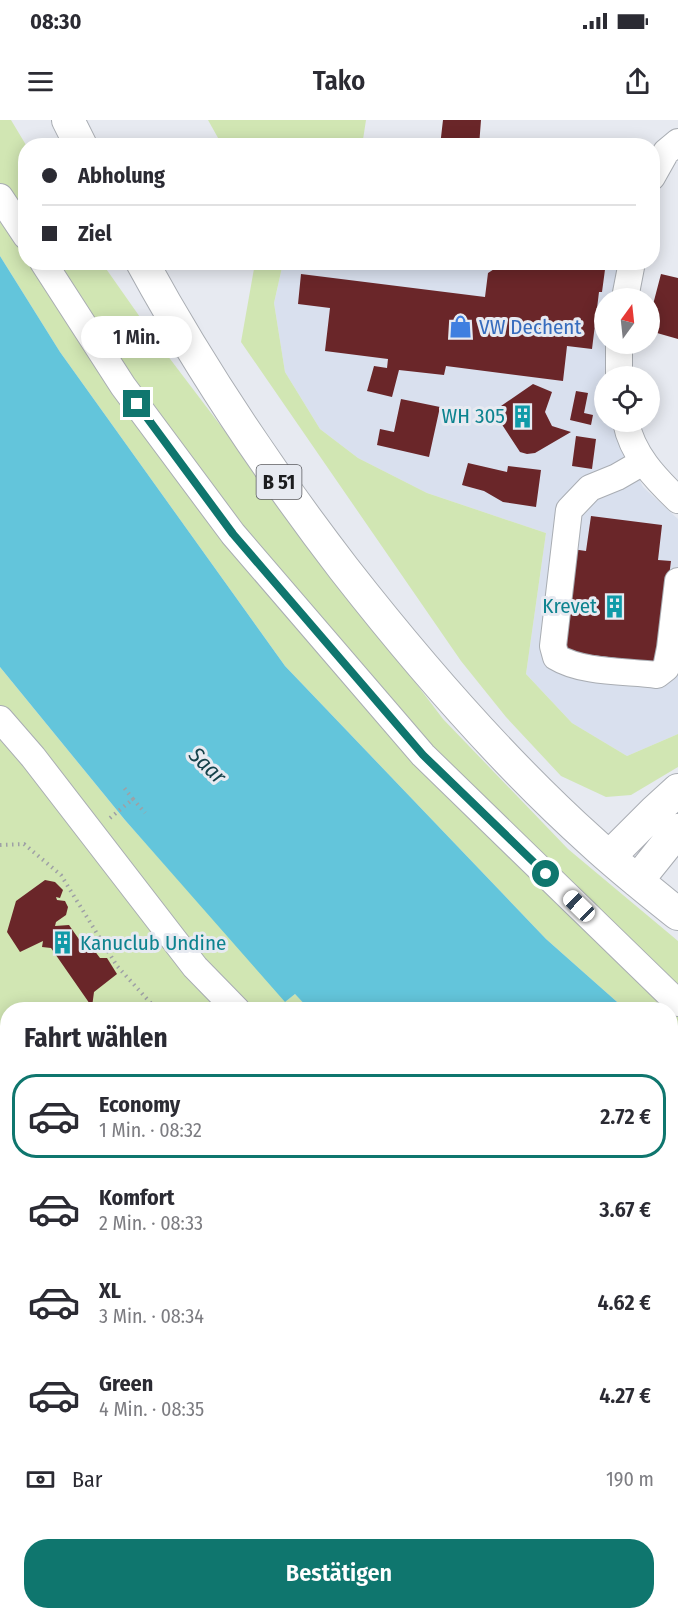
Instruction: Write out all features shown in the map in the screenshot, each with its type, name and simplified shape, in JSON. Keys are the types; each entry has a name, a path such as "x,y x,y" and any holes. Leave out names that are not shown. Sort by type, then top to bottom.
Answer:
{"main road":[{"path":"68,120 77,138"},
{"name":"B 51","path":"146,270 177,326 241,429 295,505 366,596 463,712 572,823 678,914"},
{"path":"609,857 678,790"},
{"path":"637,881 678,830"}],"street":[{"path":"660,163 666,152 678,142"},
{"path":"0,197 18,224"},
{"path":"48,270 123,386 233,534 423,755 677,1002"},
{"path":"627,288 630,270"},
{"path":"630,432 643,462 678,500"},
{"path":"643,462 617,477 590,488 569,510 553,646 556,657 568,664 657,675 666,668 675,628 678,581"},
{"path":"0,719 33,757 195,967 229,1002"}],"path":[{"path":"122,785 145,813"},
{"path":"105,822 133,799"},
{"path":"0,845 24,844 61,875 117,966 149,1002"}],"shaded area":[{"path":"281,270 617,270 614,288 594,288 594,354 607,354 605,366 594,366 594,432 616,432 643,487 678,519 678,734 627,756 572,723 526,674 546,533 427,493 358,458 320,429 285,372 274,303"}],"green space":[{"path":"0,120 11,120 22,138 18,138 18,270 107,270 161,347 443,719 568,849 678,941 678,1002 617,1002 546,939 285,666 60,352 0,256"},
{"path":"208,120 366,120 363,138 218,138"},
{"path":"254,270 281,270 274,303 285,372 320,429 358,458 427,493 546,533 526,674 572,723 627,756 678,734 678,767 631,795 606,797 561,776 506,717 461,661 241,342"},
{"path":"0,667 125,820 286,1001 295,994 303,1002 0,1002"}],"water":[{"name":"Saar","path":"0,256 60,352 285,666 546,939 617,1002 302,1002 295,994 285,1002 125,820 0,667"}],"building":[{"path":"443,120 481,120 480,138 441,138"},
{"name":"VW Dechent","path":"493,270 605,270 603,288 594,288 592,349 567,346 563,381 446,366 444,375 399,370 392,397 367,391 374,366 387,368 388,359 325,351 330,308 298,304 301,274 485,297 488,273"},
{"path":"661,274 678,278 678,339 660,334 660,288 657,288"},
{"name":"WH 305","path":"533,384 552,392 545,412 552,426 571,432 535,453 527,454 520,452 499,420 501,406"},
{"path":"576,391 588,393 584,413 593,415 591,425 570,420"},
{"path":"401,399 440,407 429,457 377,445 380,429 394,432"},
{"path":"576,436 596,439 592,469 572,466"},
{"path":"468,463 507,472 508,466 541,470 536,507 503,502 484,491 462,485"},
{"name":"Krevet","path":"591,516 662,525 658,560 671,561 658,663 559,651 572,549 586,551"},
{"name":"Kanuclub Undine","path":"45,880 55,882 63,890 60,898 56,897 57,900 65,901 68,907 66,915 56,922 55,926 69,925 83,945 91,946 100,958 107,958 117,974 94,992 93,1002 89,1002 51,948 42,947 43,941 20,952 7,932 16,901"}],"place":[{"name":"VW Dechent","path":"461,327"},
{"name":"WH 305","path":"523,416"},
{"name":"Krevet","path":"615,606"},
{"name":"Kanuclub Undine","path":"62,943"}],"route":[{"path":"137,404 233,534 423,755 546,874"}]}
